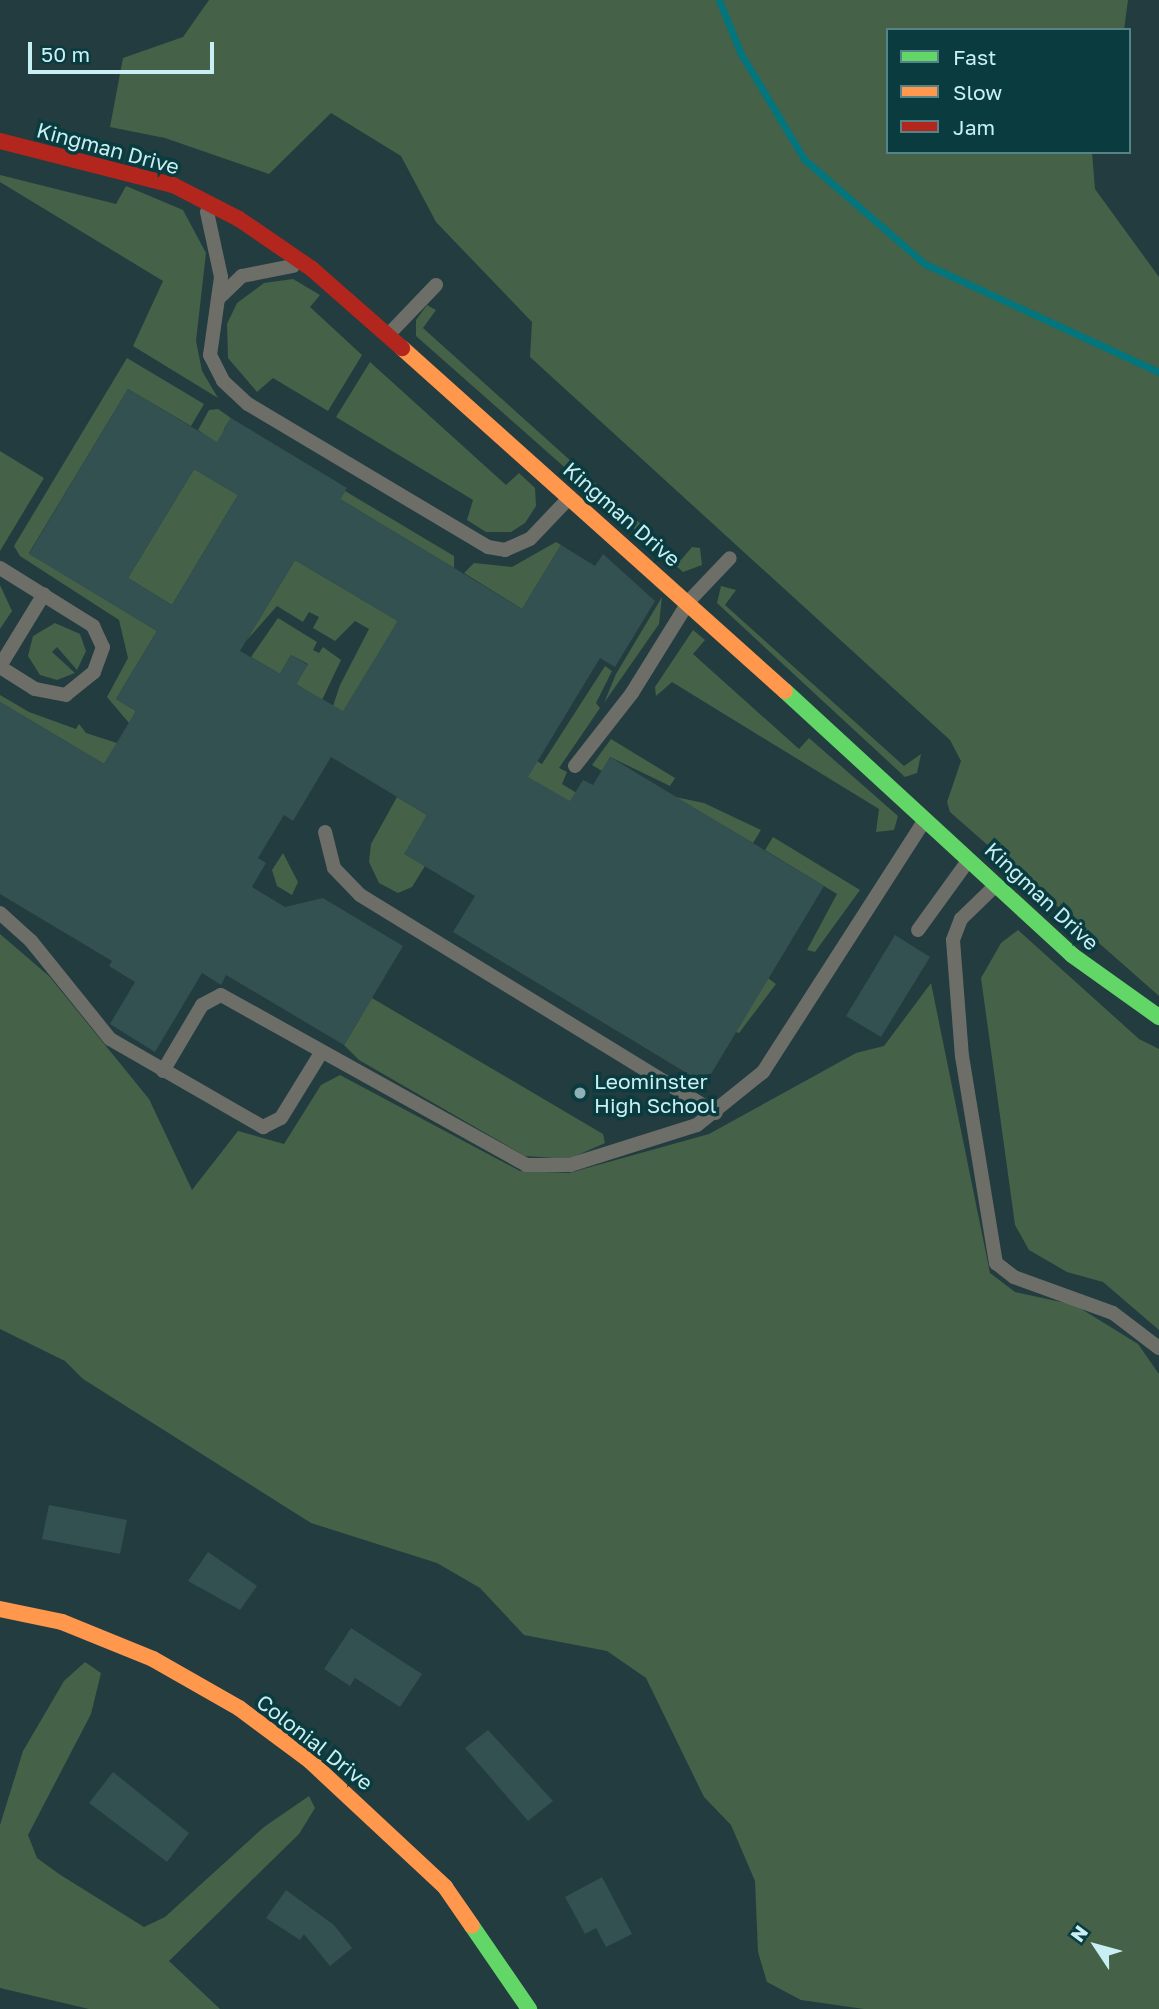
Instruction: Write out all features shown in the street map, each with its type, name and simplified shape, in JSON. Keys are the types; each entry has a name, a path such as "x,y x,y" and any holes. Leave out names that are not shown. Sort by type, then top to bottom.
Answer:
{"street":[{"name":"Kingman Drive","path":"0,141 173,185 200,198 312,269 689,601 927,818 1072,956 1159,1017"},
{"name":"Colonial Drive","path":"0,1609 62,1622 153,1659 239,1708 310,1760 445,1887 529,2009"}],"lane":[{"path":"200,198 221,259 210,355 235,393 470,539 505,550 517,546 570,496"},
{"path":"218,299 242,276 260,270 312,269"},
{"path":"388,335 436,285"},
{"path":"575,766 632,693 689,601 730,558"},
{"path":"0,568 44,594 100,636 94,672 79,688 57,696 0,667 44,594"},
{"path":"163,1070 202,1006 215,995 502,1156 548,1168 697,1125 716,1113 773,1058 927,818"},
{"path":"326,832 334,868 360,895 716,1113"},
{"path":"918,930 970,859"},
{"path":"997,884 961,919 953,940 962,1056 996,1263 1013,1277 1113,1313 1159,1348"},
{"path":"0,914 31,941 100,1031 163,1070 269,1128 321,1053"}],"green space":[{"path":"209,0 1128,0 1124,28 886,28 886,154 1092,154 1095,189 1159,277 1159,996 950,812 947,802 961,761 950,740 530,357 532,322 436,222 401,156 331,113 269,174 165,138 110,127 123,58 183,37"},
{"path":"0,175 116,204 126,186 183,210 206,253 196,341 202,371 218,398 133,346 163,281 0,182"},
{"path":"293,279 320,295 310,307 362,355 328,411 273,378 257,392 228,358 227,324 237,303 264,283"},
{"path":"427,305 436,310 423,328 681,560 692,547 700,548 702,565 683,572 416,336 416,320"},
{"path":"127,358 204,404 191,426 128,389 29,553 157,631 116,699 136,711 129,723 107,697 128,658 119,620 20,556 14,546"},
{"path":"370,362 506,485 519,473 535,488 536,506 525,523 511,532 486,532 467,520 473,500 336,417"},
{"path":"218,409 231,418 224,429 255,447 203,452 211,439 198,430 209,410"},
{"path":"0,451 44,478 0,551"},
{"path":"194,469 238,495 172,605 128,578"},
{"path":"345,491 454,556 454,568 340,499"},
{"path":"556,542 561,545 522,609 464,573 474,563 512,567"},
{"path":"295,560 398,621 343,712 333,706 340,685 369,629 355,621 335,641 313,628 319,617 309,612 303,622 277,606 246,641"},
{"path":"0,585 12,611 0,629"},
{"path":"721,586 736,590 725,605 904,766 921,754 917,773 905,777 717,603"},
{"path":"662,597 659,624 604,703 616,674"},
{"path":"278,618 317,642 313,650 319,653 323,647 341,660 322,700 296,684 308,664 291,655 280,674 251,657"},
{"path":"55,623 80,634 86,651 77,670 57,647 52,652 75,673 57,680 40,675 28,656 33,636"},
{"path":"693,630 705,640 693,654 799,749 809,738 898,816 894,830 876,832 879,809 672,682 656,696 655,687"},
{"path":"605,666 612,671 596,703 600,708 559,768 567,772 562,784 588,800 580,814 518,771 527,756 542,764"},
{"path":"0,695 29,712 76,729 79,724 86,733 117,743 104,764 0,702"},
{"path":"611,739 675,778 670,786 610,757 602,771 592,765"},
{"path":"397,797 427,815 405,854 425,866 412,887 398,893 379,883 369,862 371,844"},
{"path":"675,797 704,803 761,830 753,843"},
{"path":"773,837 860,890 815,952 807,950 837,894 765,850"},
{"path":"283,853 298,882 292,895 277,886 272,870"},
{"path":"1018,930 1139,1039 1159,1049 1159,1330 1103,1282 1067,1272 1029,1250 1015,1225 981,978 1001,943"},
{"path":"0,934 49,976 149,1099 192,1190 238,1131 284,1144 321,1085 340,1075 520,1171 569,1173 709,1134 856,1053 884,1046 931,983 990,1273 1015,1292 1075,1305 1138,1344 1159,1374 1159,2009 864,2009 801,2000 767,1982 758,1952 755,1881 731,1825 704,1797 646,1678 607,1651 524,1635 480,1588 437,1563 311,1523 83,1379 65,1361 0,1329"},
{"path":"768,978 776,984 739,1033 736,1032"},
{"path":"372,998 603,1134 605,1143 569,1159 525,1156 359,1060 344,1045"},
{"path":"85,1662 101,1673 91,1714 28,1835 37,1858 59,1874 144,1927 165,1917 264,1827 309,1796 315,1808 299,1834 169,1961 220,2009 89,2009 0,1988 0,1825 23,1751 64,1681"}],"building":[{"path":"128,389 217,442 231,418 347,488 340,499 522,609 561,545 595,566 603,554 655,601 615,667 600,658 528,777 570,801 583,780 593,785 610,757 824,886 705,1084 453,932 475,896 404,854 427,815 331,757 293,821 284,815 258,858 266,863 252,887 285,907 323,898 403,946 344,1045 226,975 221,985 202,973 155,1052 110,1024 135,982 109,966 112,961 0,894 0,702 104,764 136,711 116,699 157,631 29,554","holes":["194,469 238,495 172,605 128,578","295,560 398,621 343,711 296,684 308,665 291,655 280,674 240,651"]},
{"path":"895,935 930,957 881,1037 846,1016"},
{"path":"49,1505 127,1520 120,1554 42,1539"},
{"path":"208,1552 257,1586 240,1610 188,1581"},
{"path":"351,1628 422,1674 400,1707 355,1678 350,1686 324,1669"},
{"path":"488,1730 553,1801 528,1821 465,1748"},
{"path":"113,1772 189,1833 167,1862 89,1803"},
{"path":"602,1877 632,1934 606,1947 596,1928 585,1934 565,1897"},
{"path":"286,1890 334,1925 352,1948 330,1966 304,1934 300,1940 266,1918"}],"waterway":[{"path":"719,0 740,52 804,159 925,264 1159,372"}],"traffic: fast":[{"path":"785,691 1072,955 1159,1017"},
{"path":"472,1926 529,2009"}],"traffic: slow":[{"path":"402,348 785,691"},
{"path":"0,1609 62,1622 153,1659 239,1708 310,1761 445,1887 472,1926"}],"traffic: jam":[{"path":"0,141 173,185 239,219 312,269 402,348"}],"place":[{"name":"Leominster High School","path":"580,1093"}]}
